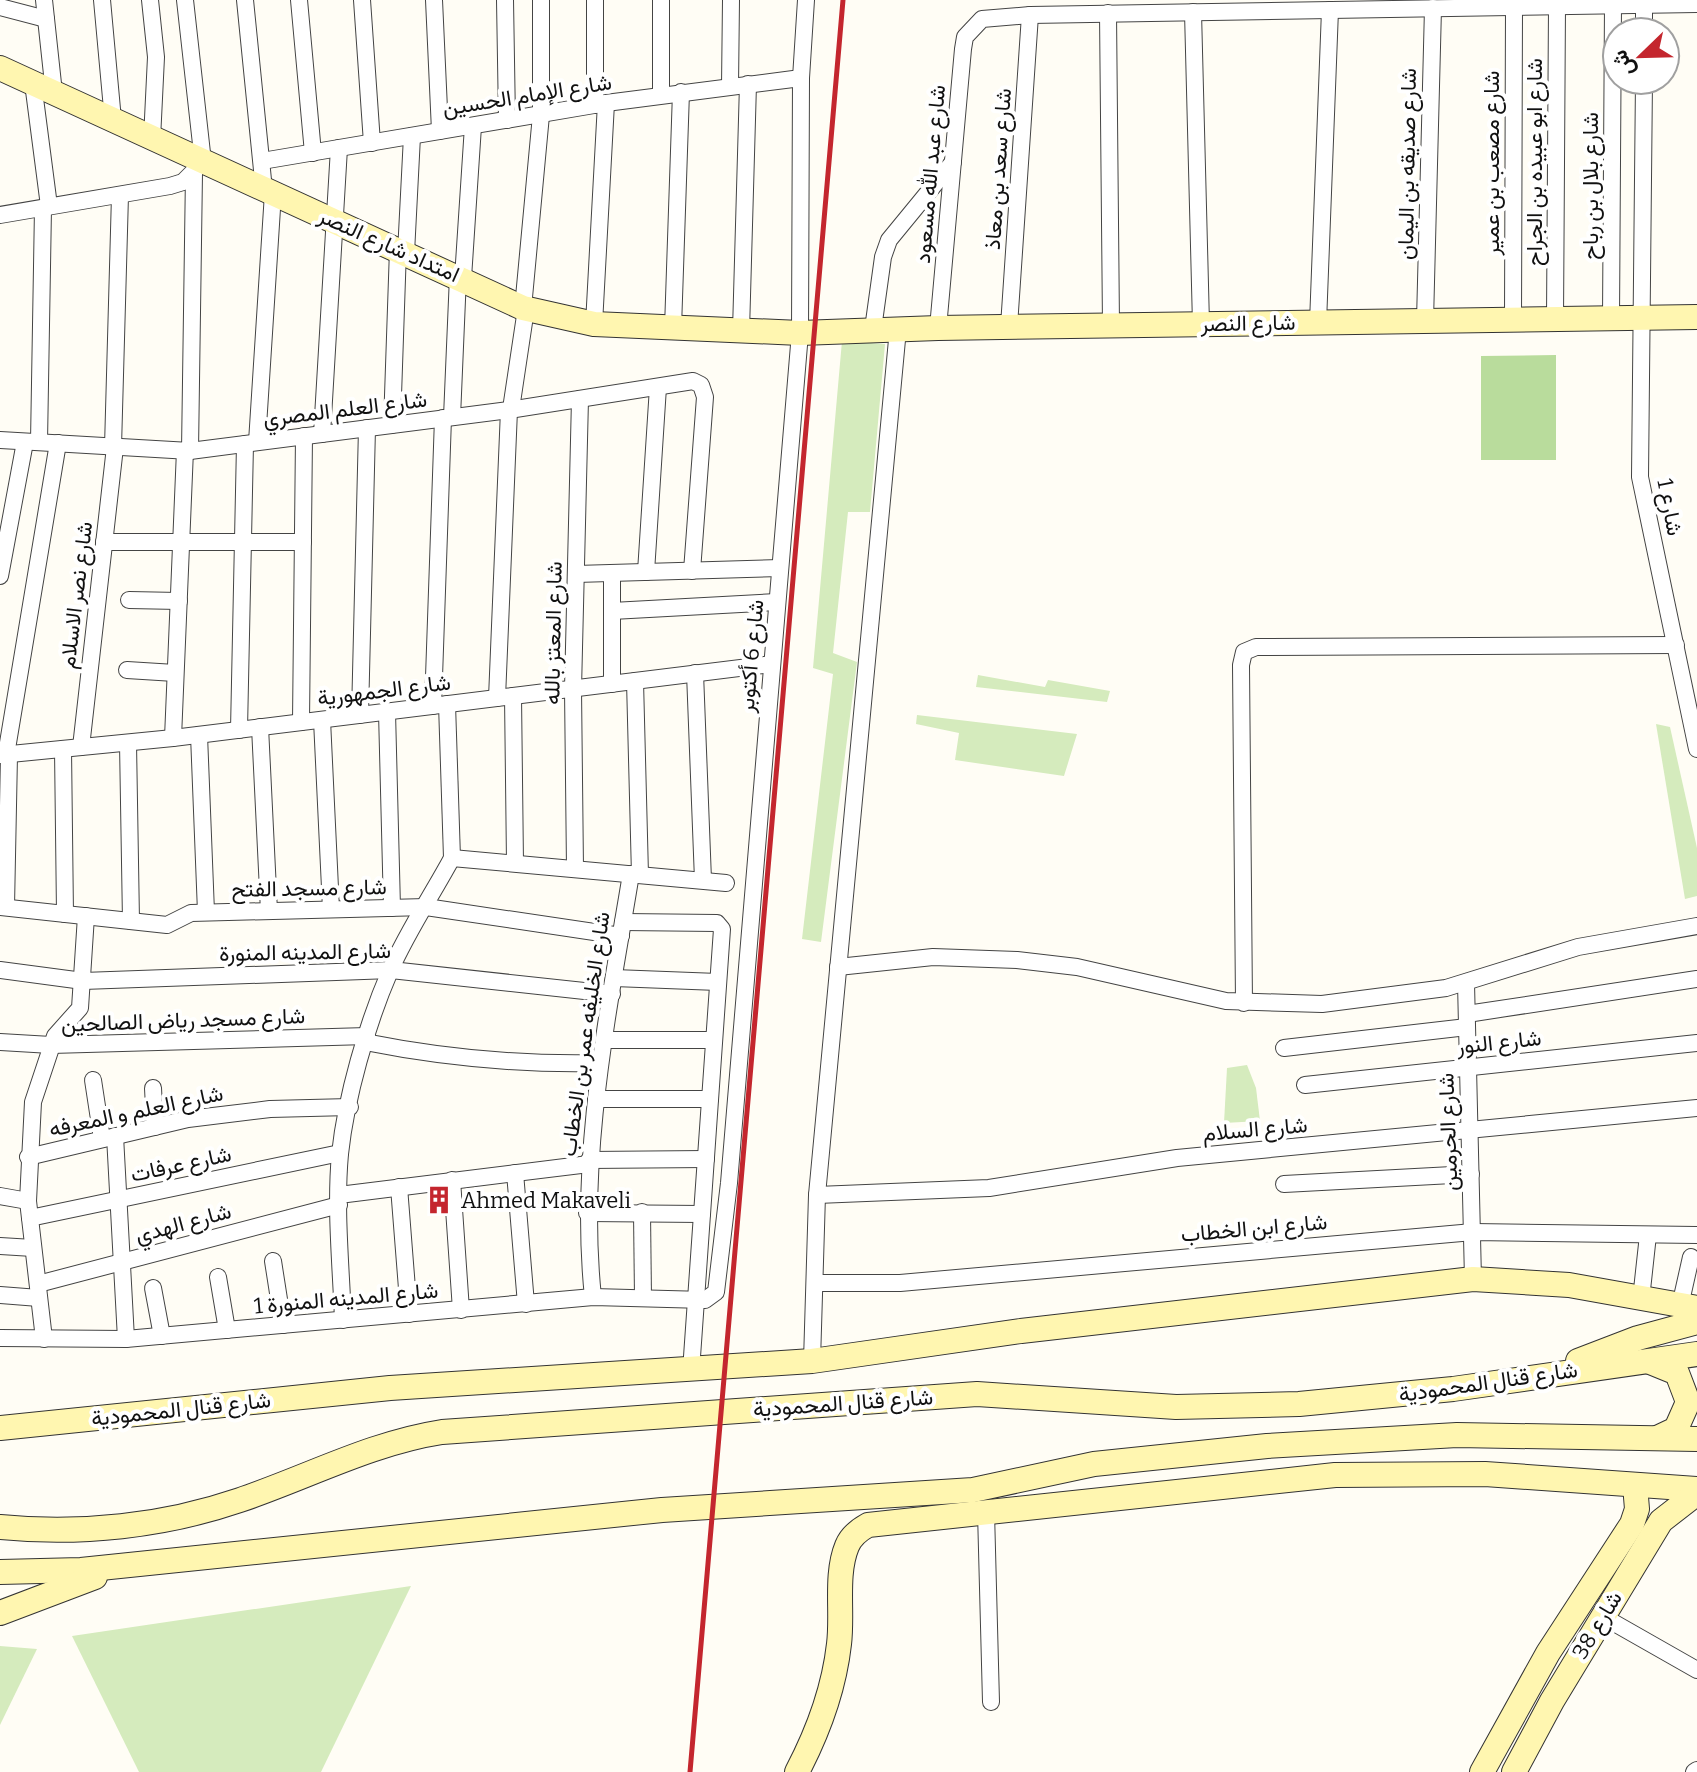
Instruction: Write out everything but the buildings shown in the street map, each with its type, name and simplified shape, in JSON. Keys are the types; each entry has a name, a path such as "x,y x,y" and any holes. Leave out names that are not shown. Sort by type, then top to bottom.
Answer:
{"main road":[{"name":"امتداد شارع النصر","path":"0,68 152,139 199,168 269,192 461,277 524,309 594,324 800,333"},
{"name":"شارع النصر","path":"800,333 1009,326 1697,317"},
{"name":"شارع قنال المحمودية","path":"0,1428 390,1388 812,1361 1021,1331 1473,1279 1569,1285 1691,1312"},
{"path":"1545,1375 1638,1338 1691,1312"},
{"name":"شارع قنال المحمودية","path":"0,1527 86,1529 182,1516 240,1500 380,1446 442,1432 977,1394 1176,1407 1299,1404 1697,1354"},
{"path":"1650,1362 1660,1363 1677,1373 1687,1391 1682,1421 1667,1435 1657,1438"},
{"name":"شارع قنال المحمودية","path":"0,1572 122,1566 662,1510 973,1490 1094,1464 1384,1438 1457,1435 1697,1439"},
{"path":"1384,1438 1385,1473"},
{"path":"797,1772 824,1710 833,1676 839,1644 843,1564 853,1536 868,1525 1285,1478 1385,1473 1485,1474 1697,1491"},
{"name":"شارع 38","path":"1482,1772 1548,1653 1632,1524 1637,1509 1635,1485"},
{"name":"شارع 38","path":"1514,1772 1602,1616 1661,1521 1697,1491"},
{"path":"0,1613 122,1566"}],"street":[{"path":"0,576 32,442 46,207 44,0"},
{"path":"102,0 113,120"},
{"path":"150,0 156,57 152,139"},
{"path":"173,738 199,168 185,0"},
{"path":"239,730 243,542 269,192 262,161 245,0"},
{"path":"299,0 313,153"},
{"path":"362,0 372,143"},
{"path":"434,0 440,131"},
{"path":"505,0 507,120"},
{"path":"515,863 505,697 510,409 524,309 541,115 541,0"},
{"path":"594,324 600,104 595,0"},
{"path":"661,0 661,95"},
{"path":"730,86 731,0"},
{"name":"شارع 6 أكتوبر","path":"696,1301 709,1298 716,1292 727,1199 800,333 801,78 806,0"},
{"path":"1644,4 1644,16"},
{"path":"1030,15 1697,4"},
{"name":"شارع بلال بن رباح","path":"1611,319 1613,5"},
{"name":"شارع ابو عبيده بن الجراح","path":"1555,319 1557,6"},
{"path":"0,7 46,19"},
{"name":"شارع مصعب بن عمير","path":"1513,320 1514,7"},
{"name":"شارع صديقه بن اليمان","path":"1425,321 1433,8"},
{"path":"1318,323 1330,10"},
{"path":"1193,12 1201,324"},
{"path":"1108,13 1111,325"},
{"name":"شارع عبد الله مسعود","path":"938,328 963,49 972,26 994,16 1030,15"},
{"name":"شارع سعد بن معاذ","path":"1009,326 1030,15"},
{"name":"شارع الإمام الحسين","path":"262,161 600,104 801,78"},
{"path":"741,331 748,84"},
{"path":"673,328 681,92"},
{"name":"شارع 1","path":"1644,96 1640,477 1676,645 1689,668 1697,749"},
{"path":"343,1320 340,1153 366,1039 391,970 452,858 440,705 448,418 473,126"},
{"path":"392,425 412,136"},
{"path":"322,434 339,148"},
{"path":"873,329 883,257 889,240 953,162"},
{"path":"0,215 170,186 199,168"},
{"name":"شارع نصر الاسلام","path":"81,747 114,447 120,195"},
{"path":"812,1361 817,1195 898,329"},
{"name":"شارع العلم المصري","path":"0,440 187,451 448,418 693,381 701,385 705,397 692,571"},
{"path":"646,572 658,387"},
{"name":"شارع المعتز بالله","path":"575,869 573,689 580,399"},
{"path":"360,715 367,428"},
{"path":"301,722 304,436"},
{"path":"3,907 5,755 58,443"},
{"path":"104,542 303,542"},
{"path":"576,574 780,568"},
{"path":"612,573 612,684"},
{"path":"129,600 179,601"},
{"path":"612,611 777,602"},
{"path":"1244,1003 1241,657 1244,652 1256,647 1676,645"},
{"name":"شارع الجمهورية","path":"5,755 199,735 772,664"},
{"path":"127,670 175,673"},
{"path":"695,673 703,880"},
{"name":"شارع الخليفه عمر بن الخطاب","path":"593,1297 587,1213 589,1162 600,1063 622,929 635,874 635,681"},
{"path":"387,712 392,908"},
{"path":"322,720 331,909"},
{"path":"260,727 269,911"},
{"path":"199,735 206,912"},
{"path":"128,743 131,921"},
{"path":"63,749 65,914"},
{"path":"452,858 726,883"},
{"name":"شارع مسجد الفتح","path":"3,907 167,925 185,914 206,912 426,907 622,929 717,923 722,929 718,982"},
{"path":"44,1339 28,1201 33,1102 55,1036 78,1013 86,916"},
{"path":"838,967 933,957 1017,960 1077,967 1244,1003 1347,1003 1466,983 1578,947 1697,926"},
{"name":"شارع المدينه المنورة","path":"0,970 83,981 391,970 613,986 718,982"},
{"path":"1284,1048 1467,1020 1697,979"},
{"path":"691,1371 718,982"},
{"name":"شارع الحرمين","path":"1466,983 1473,1279"},
{"name":"شارع مسجد رياض الصالحين","path":"0,1042 51,1045 366,1039 443,1058 521,1065 600,1063"},
{"path":"604,1040 714,1040"},
{"name":"شارع النور","path":"1305,1085 1697,1043"},
{"path":"93,1080 119,1200 126,1339"},
{"path":"153,1088 155,1127"},
{"path":"596,1099 710,1099"},
{"name":"شارع العلم و المعرفه","path":"28,1157 155,1127 270,1109 350,1107"},
{"name":"شارع السلام","path":"817,1195 989,1188 1177,1158 1697,1108"},
{"name":"شارع عرفات","path":"30,1218 340,1153"},
{"name":"شارع الهدي","path":"0,1295 38,1291 122,1262 339,1200 399,1187 589,1162 706,1159"},
{"path":"515,1173 526,1304"},
{"path":"1284,1184 1471,1174"},
{"path":"452,1180 461,1310"},
{"path":"399,1187 409,1314"},
{"path":"0,1196 28,1201"},
{"path":"642,1212 643,1298"},
{"path":"587,1213 702,1214"},
{"name":"شارع ابن الخطاب","path":"815,1283 900,1283 1473,1232 1697,1235"},
{"path":"1641,1299 1648,1235"},
{"path":"0,1246 33,1248"},
{"path":"1691,1257 1691,1312"},
{"path":"273,1261 283,1325"},
{"path":"218,1277 227,1330"},
{"path":"153,1288 162,1336"},
{"name":"شارع المدينه المنورة 1","path":"0,1338 126,1339 593,1297 696,1301"},
{"path":"986,1512 991,1702"},
{"path":"1602,1616 1697,1670"}],"green space":[{"path":"842,341 885,344 870,512 848,512 833,653 857,662 821,942 802,939 833,674 813,668"},
{"path":"1556,355 1556,460 1481,460 1481,356"},
{"path":"978,675 1045,687 1048,680 1110,691 1107,702 976,687"},
{"path":"917,715 1077,734 1064,776 955,760 959,733 916,724"},
{"path":"1656,724 1670,727 1697,848 1697,896 1685,899"},
{"path":"1247,1065 1256,1088 1260,1121 1224,1123 1227,1068"},
{"path":"411,1586 321,1772 139,1772 72,1636"},
{"path":"0,1646 37,1649 0,1725"}],"railway":[{"path":"690,1772 843,0"}],"place":[{"name":"Ahmed Makaveli","path":"439,1200"}]}
